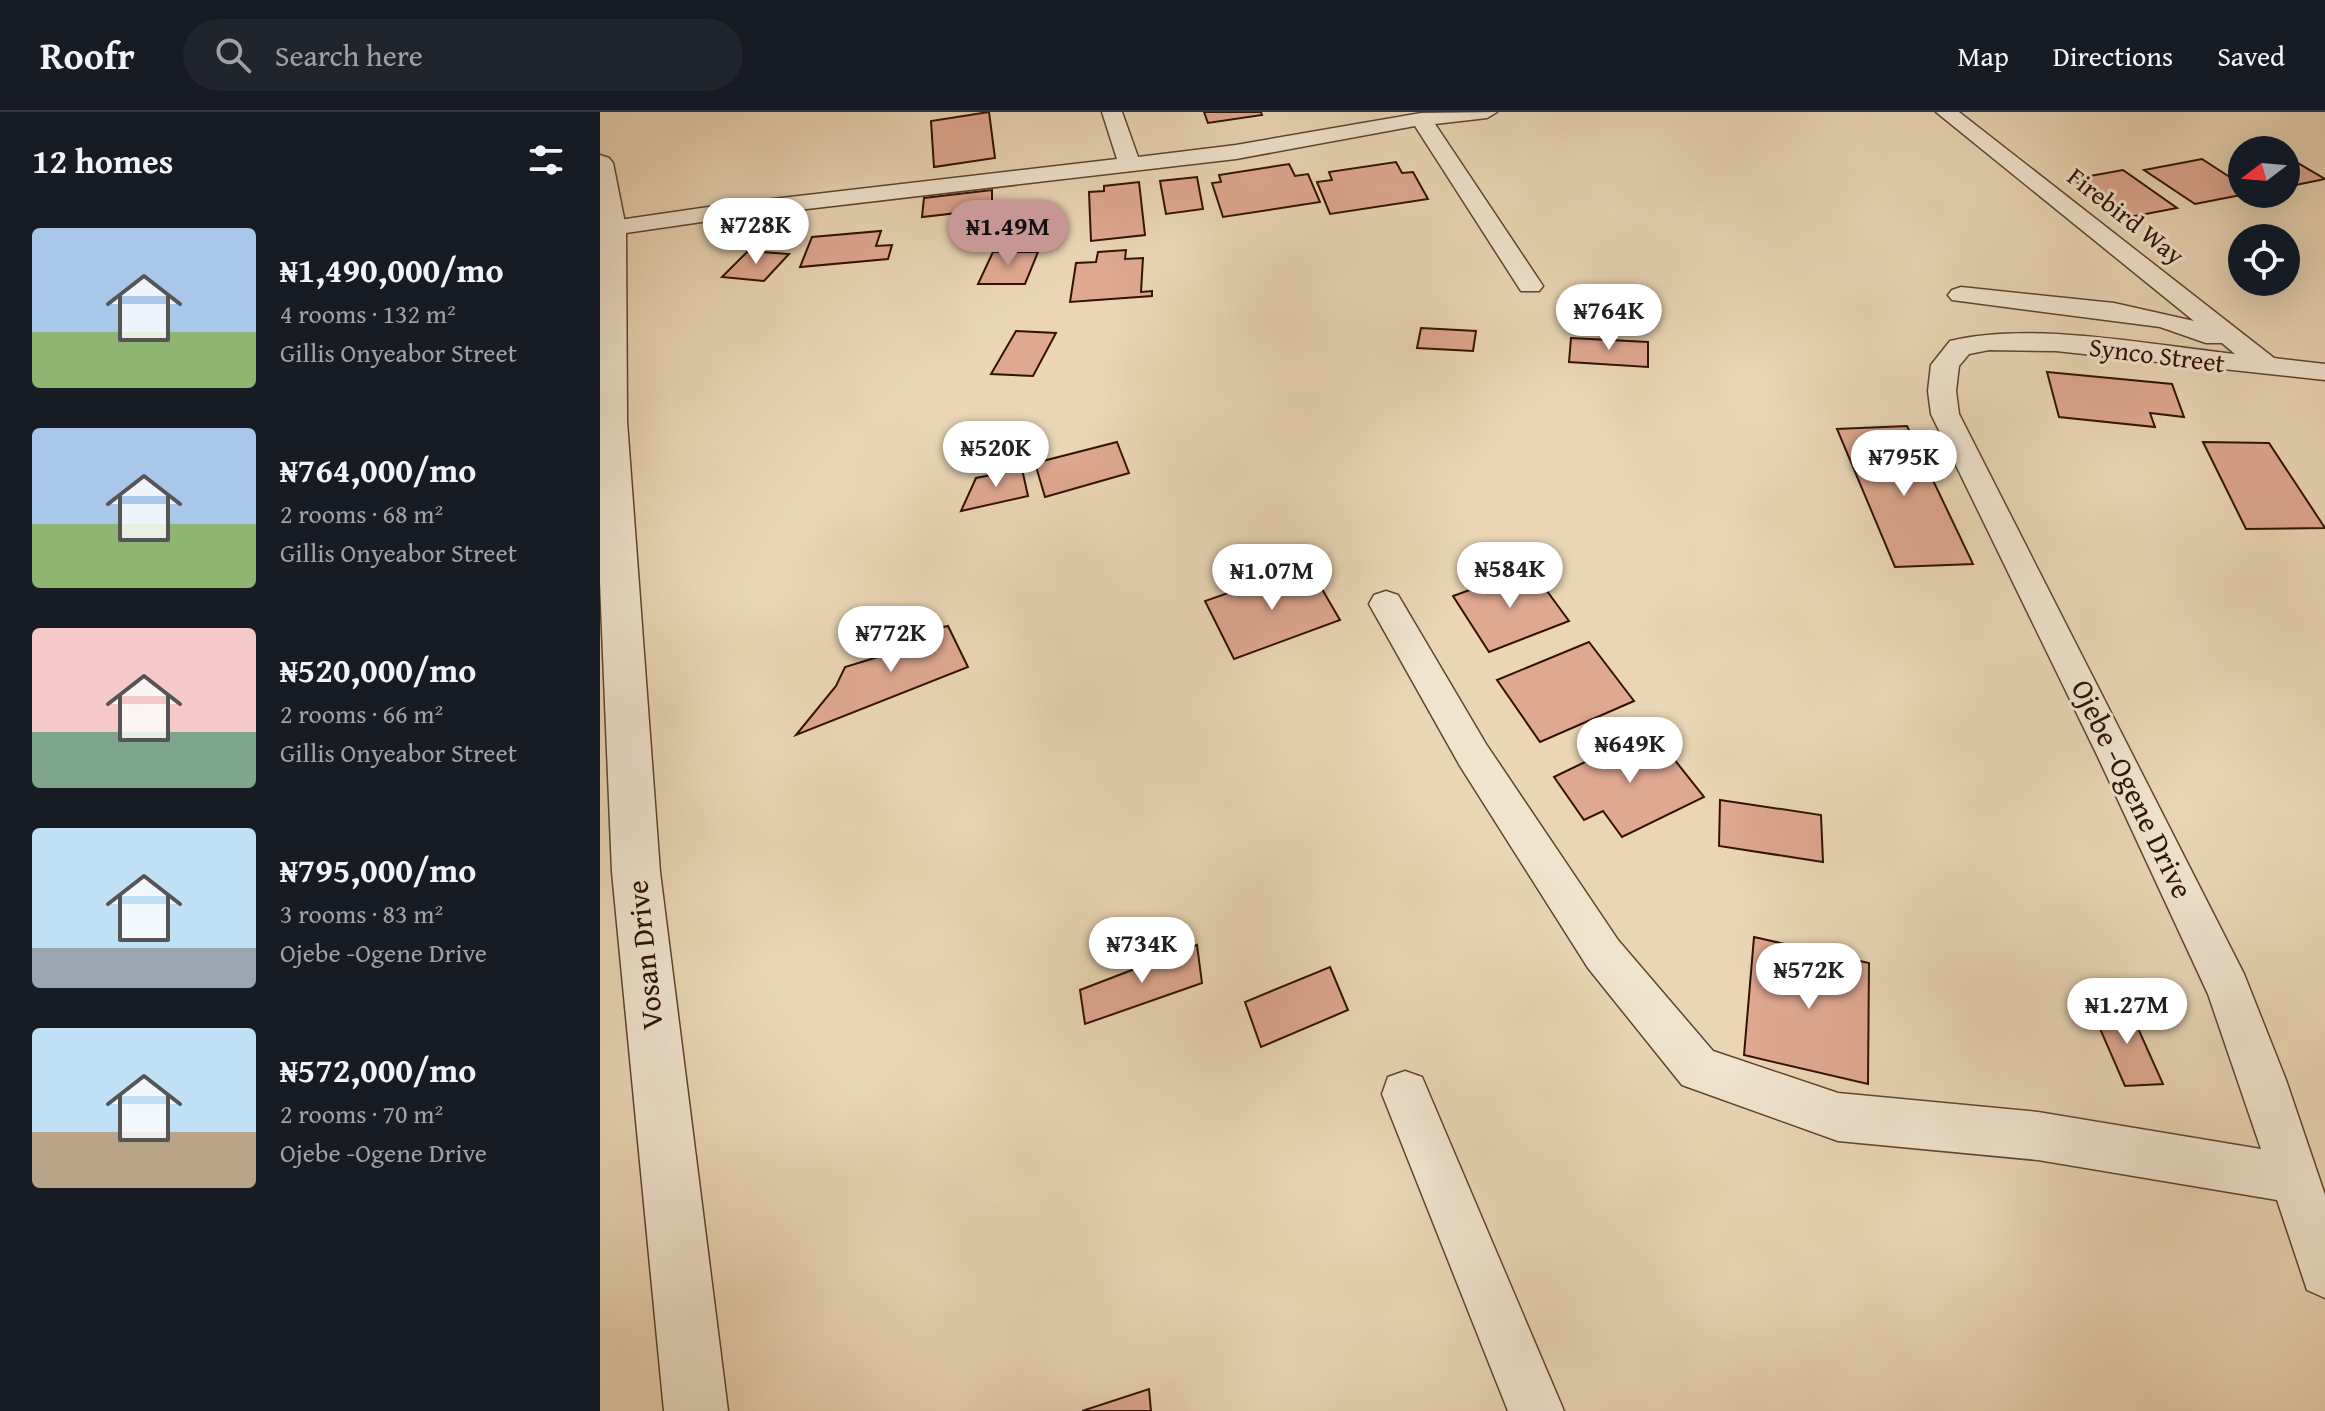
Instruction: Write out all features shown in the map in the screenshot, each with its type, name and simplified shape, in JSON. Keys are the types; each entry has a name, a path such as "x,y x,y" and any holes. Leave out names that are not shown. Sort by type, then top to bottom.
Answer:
{"street":[{"path":"1112,112 1130,165"},
{"path":"1299,112 1313,140"},
{"path":"612,228 729,211 1130,165 1313,140 1421,119 1487,112"},
{"name":"Firebird Way","path":"1946,112 2269,368"},
{"path":"1421,119 1530,286"},
{"name":"Vosan Drive","path":"600,163 612,228 606,400 636,872 696,1411"},
{"path":"1961,295 2114,311 2165,320 2237,345"},
{"name":"Synco Street","path":"1989,342 2056,343 2325,372"},
{"name":"Ojebe -Ogene Drive","path":"1989,342 1960,347 1945,365 1942,391 1945,414 2215,961 2263,1080 2325,1272"},
{"path":"1386,604 1473,755 1603,954 1698,1069 1838,1117 2038,1136 2295,1179"},
{"path":"1405,1094 1536,1411"}],"building":[{"path":"989,112 995,158 934,167 931,121"},
{"path":"1204,112 1261,112 1262,115 1208,123"},
{"path":"2202,159 2228,176 2228,198 2195,204 2144,170"},
{"path":"1396,162 1402,173 1413,172 1428,199 1330,214 1317,182 1332,180 1329,172"},
{"path":"1289,164 1295,176 1308,174 1320,202 1223,217 1212,183 1221,182 1219,175"},
{"path":"2300,164 2325,179 2300,184"},
{"path":"2123,170 2177,208 2125,218 2073,179"},
{"path":"1197,177 1203,209 1166,214 1160,181"},
{"path":"1139,182 1145,235 1091,241 1089,192 1104,191 1104,186"},
{"path":"992,190 992,209 922,217 924,198"},
{"path":"881,231 876,246 892,245 888,259 800,267 812,237"},
{"path":"1126,250 1125,259 1143,258 1141,292 1152,291 1152,296 1070,302 1076,263 1096,262 1098,252"},
{"path":"748,251 789,254 764,281 722,277"},
{"path":"993,252 1038,252 1025,284 978,284"},
{"path":"1421,328 1476,331 1473,351 1417,348"},
{"path":"1016,331 1056,333 1033,376 991,374"},
{"path":"1571,338 1648,342 1648,367 1569,362"},
{"path":"2047,372 2172,384 2184,417 2150,413 2155,427 2059,417"},
{"path":"1907,426 1973,564 1895,567 1837,429"},
{"path":"1117,442 1129,473 1045,497 1035,463"},
{"path":"2203,442 2269,443 2325,528 2246,529"},
{"path":"1022,469 1028,496 961,511 976,478"},
{"path":"1308,565 1340,620 1234,659 1205,601"},
{"path":"1530,568 1569,621 1489,652 1453,596"},
{"path":"948,626 968,667 796,735 836,686 845,667 881,656 902,636"},
{"path":"1589,642 1634,701 1540,742 1497,680"},
{"path":"1651,730 1704,797 1622,837 1603,811 1584,820 1554,777"},
{"path":"1720,800 1821,815 1823,862 1719,846"},
{"path":"1754,937 1869,963 1868,1084 1744,1055"},
{"path":"1197,945 1202,983 1085,1024 1080,990"},
{"path":"1330,967 1348,1010 1261,1047 1245,1002"},
{"path":"2128,1006 2163,1084 2125,1086 2091,1008"},
{"path":"1149,1389 1151,1411 1082,1411"}]}
